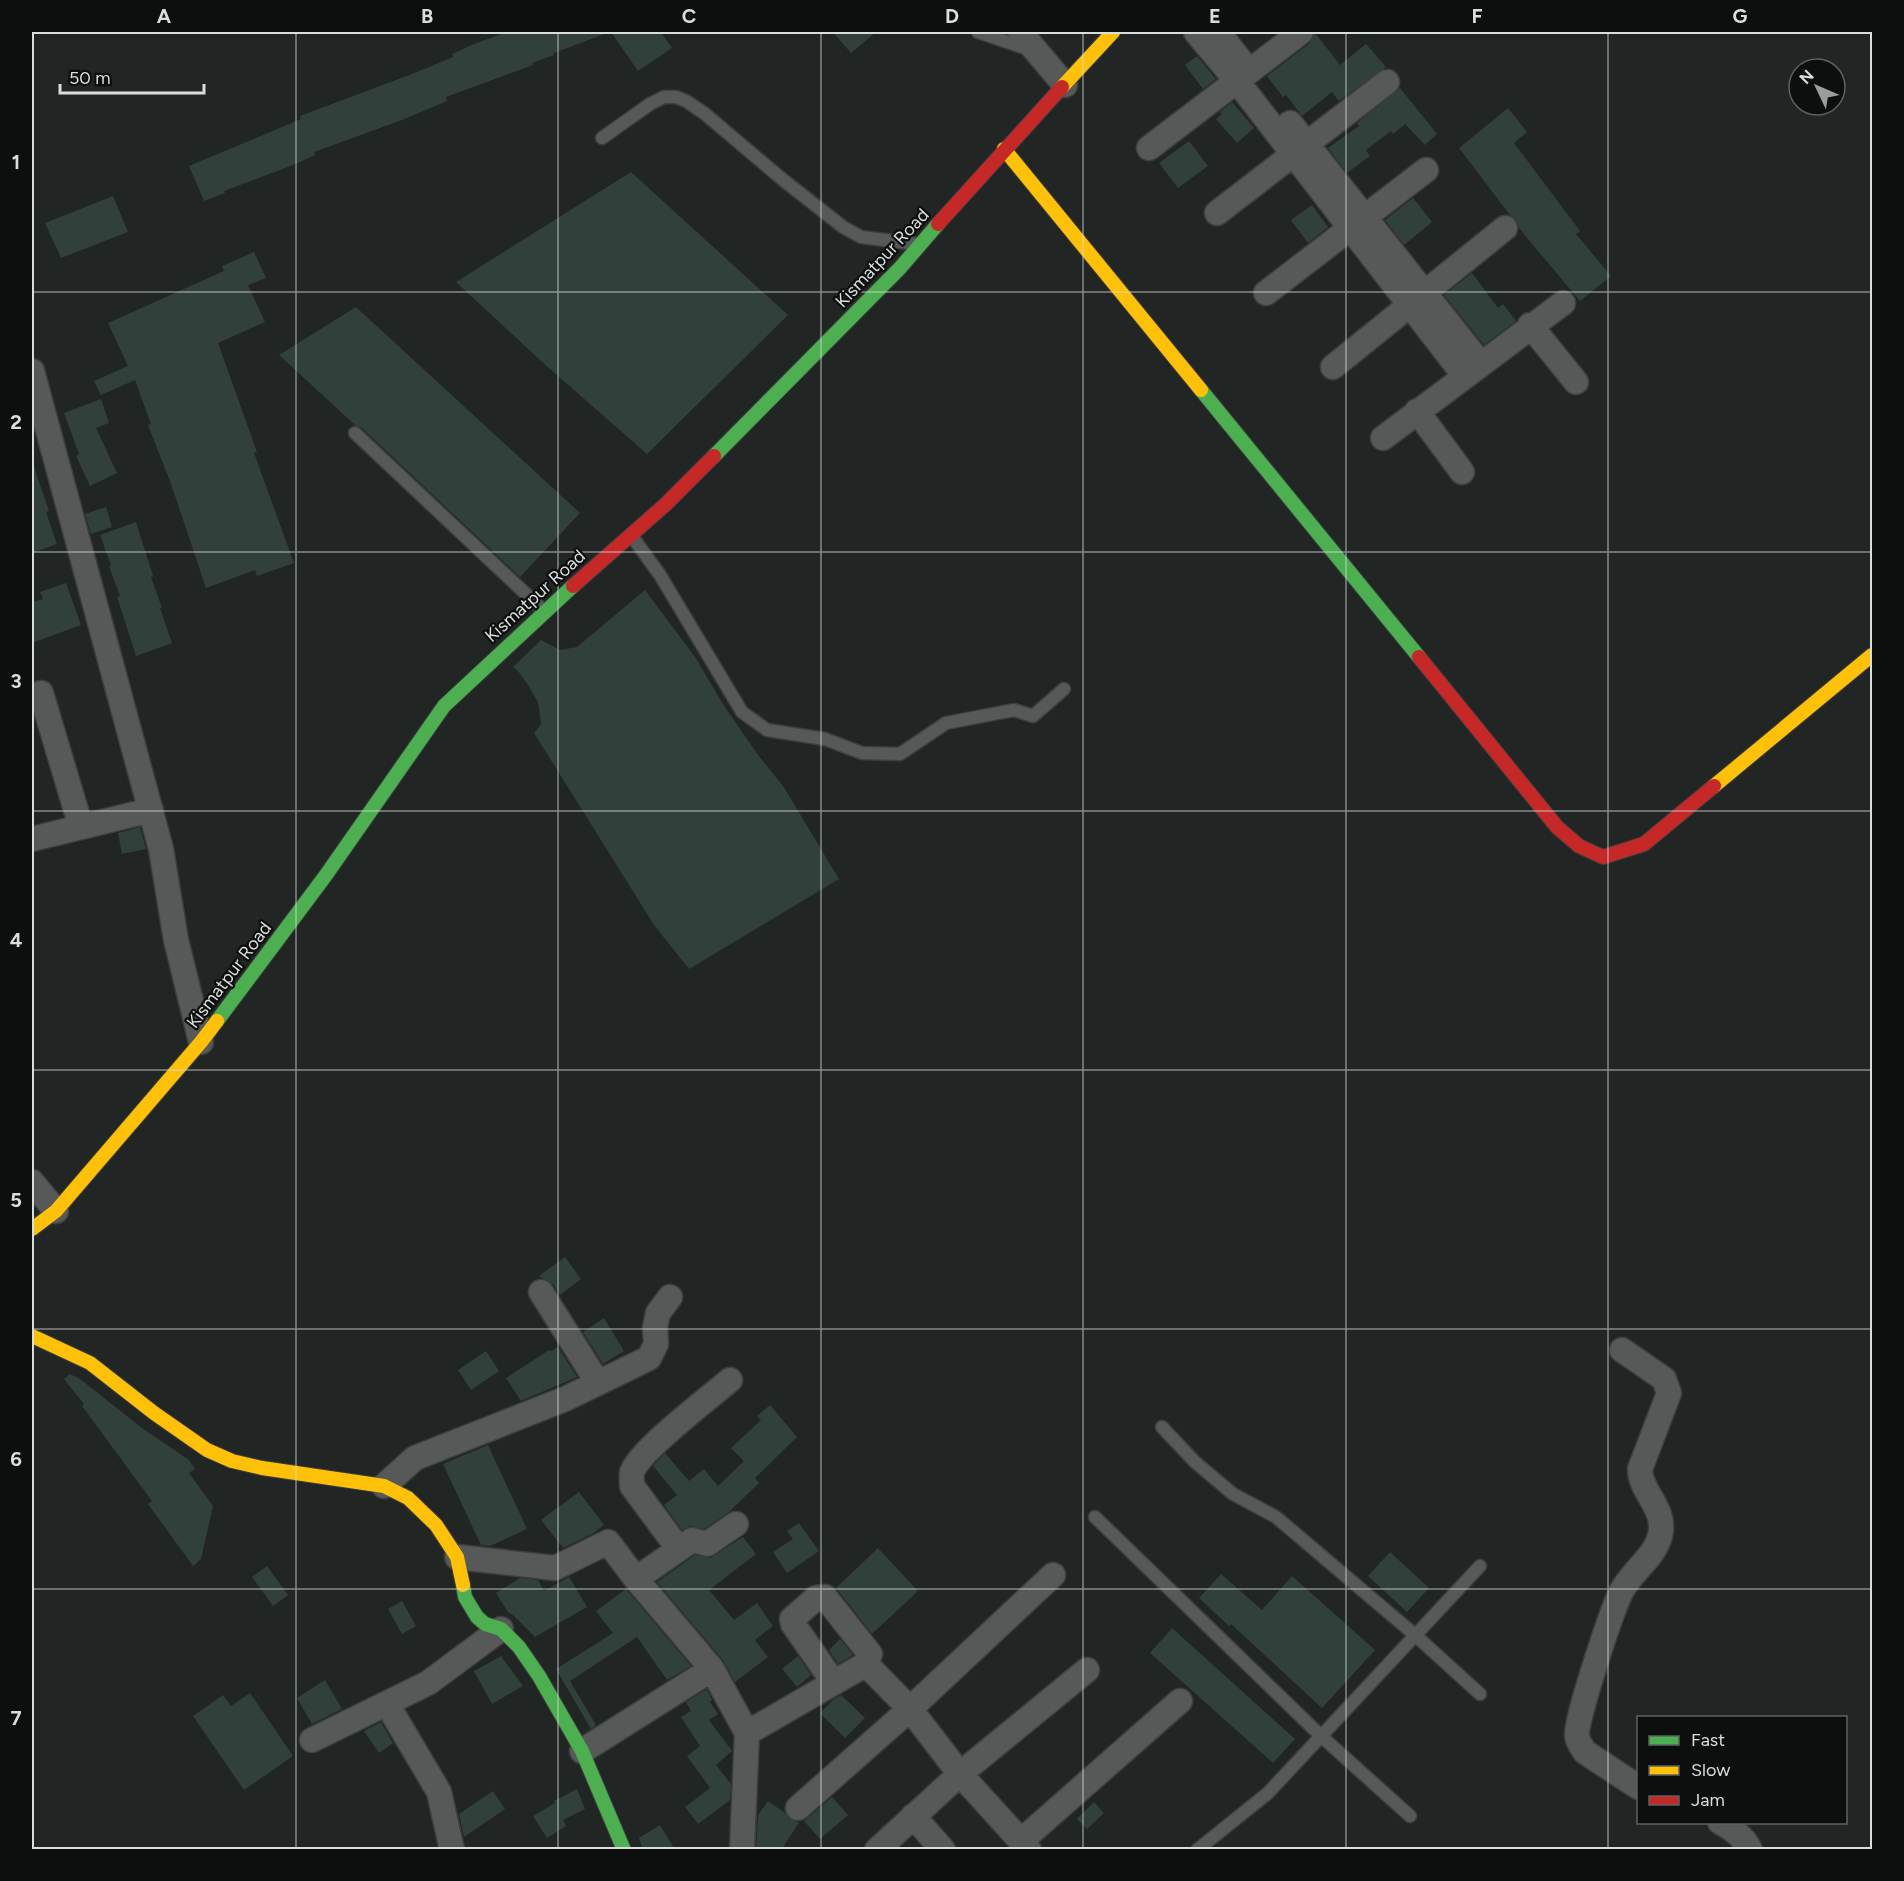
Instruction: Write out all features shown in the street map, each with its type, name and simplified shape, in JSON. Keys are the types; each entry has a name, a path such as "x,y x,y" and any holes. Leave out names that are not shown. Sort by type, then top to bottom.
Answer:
{"street":[{"path":"1020,32 1065,85"},
{"name":"Kismatpur Road","path":"32,1229 56,1211 201,1042 326,875 444,706 544,611 666,504 775,397 921,244 1004,149 1113,32"},
{"path":"1196,32 1243,77 1472,369"},
{"path":"1218,32 1243,77"},
{"path":"1149,148 1301,32"},
{"path":"1217,213 1387,82"},
{"path":"1004,149 1557,827 1579,846 1603,857 1644,844 1872,655"},
{"path":"1266,293 1425,170"},
{"path":"1333,367 1505,228"},
{"path":"1383,438 1472,369 1563,303"},
{"path":"1530,326 1576,382"},
{"path":"32,371 161,849 176,940 201,1042"},
{"path":"1417,411 1462,472"},
{"path":"41,693 81,827"},
{"path":"32,839 151,810"},
{"path":"32,1182 56,1211"},
{"path":"541,1292 598,1383"},
{"path":"384,1486 415,1458 565,1399 649,1358 656,1344 655,1328 658,1313 670,1297"},
{"path":"32,1336 90,1363 154,1413 207,1450 232,1461 262,1468 384,1486 408,1498 436,1524 457,1557 465,1597 477,1617 485,1624 501,1629 519,1647 539,1676 582,1751 624,1850"},
{"path":"1622,1350 1664,1379 1669,1393 1640,1469 1640,1481 1654,1500 1660,1518 1660,1534 1656,1546 1633,1574 1622,1592 1584,1703 1577,1735 1579,1744 1585,1752 1637,1786"},
{"path":"678,1548 632,1486 631,1473 655,1444 730,1380"},
{"path":"636,1579 692,1540 707,1544 736,1524"},
{"path":"457,1557 555,1568 608,1542 712,1669 747,1733 742,1850"},
{"path":"798,1808 910,1709 1053,1575"},
{"path":"747,1733 834,1683 866,1664 870,1654 825,1598 816,1598 792,1618 793,1624 834,1683"},
{"path":"312,1740 428,1683 501,1629"},
{"path":"866,1664 910,1709 960,1774 1025,1845 1180,1701"},
{"path":"582,1751 712,1669"},
{"path":"878,1850 960,1774 1087,1670"},
{"path":"387,1704 439,1792 452,1850"},
{"path":"913,1816 943,1850"},
{"path":"1723,1824 1747,1843 1750,1850"}],"lane":[{"path":"978,32 1038,53"},
{"path":"602,138 650,104 664,97 686,100 704,112 782,179 843,227 861,237 921,244"},
{"path":"355,433 544,611"},
{"path":"631,534 660,575 742,712 767,730 825,739 862,753 900,753 946,723 1014,710 1033,716 1064,689"},
{"path":"1162,1427 1194,1462 1233,1494 1276,1517 1415,1635 1480,1694"},
{"path":"1095,1517 1321,1736 1410,1816"},
{"path":"1197,1850 1268,1792 1480,1566"}],"building":[{"path":"507,32 607,33 554,53 554,55 532,63 533,65 446,97 447,101 402,120 314,152 315,155 293,165 204,201 189,166 301,119 300,116 412,74 453,57 452,54 474,44"},
{"path":"611,32 661,32 672,48 638,71"},
{"path":"833,32 876,32 851,53"},
{"path":"1315,33 1340,65 1366,44 1386,67 1339,101 1332,92 1302,116 1267,76 1310,43"},
{"path":"1197,56 1216,79 1203,89 1185,65"},
{"path":"1400,88 1437,134 1425,145 1405,124 1393,134 1391,131 1366,150 1370,156 1347,173 1328,148 1359,126 1357,123"},
{"path":"1232,102 1254,128 1237,143 1216,119 1222,114 1220,112"},
{"path":"1508,108 1527,132 1514,143 1580,231 1576,234 1611,276 1580,301 1519,228 1516,220 1459,148"},
{"path":"1189,141 1208,166 1178,188 1159,163"},
{"path":"631,172 788,315 647,454 541,361 456,282"},
{"path":"113,196 128,232 61,258 45,223"},
{"path":"1413,198 1432,222 1404,245 1385,220"},
{"path":"1312,205 1328,227 1308,243 1291,220"},
{"path":"254,252 266,278 248,285 265,322 218,343 257,452 254,453 294,563 257,576 255,570 206,588 171,484 148,425 151,424 135,380 101,395 94,381 128,366 108,323 224,271 222,266"},
{"path":"1472,273 1498,308 1503,304 1516,321 1484,345 1444,295"},
{"path":"356,307 580,513 520,577 361,427 355,425 279,355"},
{"path":"101,399 109,423 96,428 117,473 90,486 76,456 79,454 64,413"},
{"path":"32,467 34,467 49,511 46,512 57,544 32,553"},
{"path":"106,507 112,527 91,534 85,514"},
{"path":"136,522 172,643 136,656 117,597 120,596 109,566 111,565 100,535"},
{"path":"66,583 81,625 32,643 32,602 43,599 40,592"},
{"path":"645,590 695,657 723,704 758,755 783,786 839,879 689,969 654,925 534,733 541,724 538,702 513,667 541,640 560,650 577,647"},
{"path":"140,827 146,849 122,854 118,833"},
{"path":"565,1257 581,1279 560,1295 553,1284 539,1276"},
{"path":"604,1318 624,1351 603,1364 583,1332"},
{"path":"558,1347 577,1377 521,1401 506,1378 549,1350"},
{"path":"486,1351 499,1371 471,1390 458,1370"},
{"path":"70,1374 80,1379 142,1428 189,1460 195,1469 189,1473 213,1506 201,1559 193,1566 148,1504 152,1501 64,1379"},
{"path":"770,1405 797,1437 755,1478 759,1483 729,1512 704,1529 690,1526 682,1530 664,1505 677,1495 653,1466 665,1453 689,1481 704,1469 718,1486 744,1461 731,1448 761,1420 757,1416"},
{"path":"488,1445 527,1529 490,1546 481,1545 443,1464"},
{"path":"579,1492 604,1525 592,1534 563,1548 541,1520"},
{"path":"799,1523 819,1551 787,1573 773,1552 793,1539 787,1531"},
{"path":"743,1537 756,1554 709,1590 734,1620 757,1603 773,1626 755,1640 768,1657 735,1682 723,1660 657,1582 695,1555 710,1558"},
{"path":"878,1548 918,1591 872,1634 836,1588"},
{"path":"1390,1552 1429,1588 1407,1612 1368,1576"},
{"path":"267,1566 288,1595 273,1606 252,1577"},
{"path":"1221,1574 1262,1610 1292,1576 1375,1650 1322,1708 1231,1624 1229,1626 1199,1598"},
{"path":"569,1577 587,1607 535,1637 508,1612 496,1593 520,1578 538,1580 544,1591"},
{"path":"626,1589 691,1666 667,1680 637,1637 570,1681 596,1725 591,1729 556,1669 613,1633 596,1611"},
{"path":"402,1601 416,1626 402,1634 388,1609"},
{"path":"1172,1628 1295,1739 1273,1763 1150,1653"},
{"path":"840,1639 853,1655 838,1664 829,1650"},
{"path":"501,1656 523,1686 492,1704 474,1671"},
{"path":"798,1656 811,1675 797,1687 782,1669"},
{"path":"325,1680 342,1709 312,1724 297,1698"},
{"path":"707,1689 712,1700 710,1702 718,1714 709,1720 732,1751 716,1765 731,1784 730,1800 698,1824 685,1807 710,1788 687,1756 700,1746 681,1717 691,1711 686,1702"},
{"path":"250,1693 293,1756 244,1790 193,1716 223,1695 231,1706"},
{"path":"841,1695 865,1718 845,1738 820,1713"},
{"path":"381,1722 393,1743 379,1753 364,1731"},
{"path":"577,1789 585,1809 563,1820 566,1826 547,1838 533,1816 555,1803 554,1801"},
{"path":"493,1791 505,1809 464,1837 459,1814"},
{"path":"832,1797 848,1815 820,1839 804,1821"},
{"path":"768,1801 785,1813 788,1818 799,1823 781,1850 756,1850 758,1815"},
{"path":"1094,1802 1104,1813 1087,1829 1077,1819"},
{"path":"660,1825 675,1850 643,1850 639,1838"}],"traffic: fast":[{"path":"714,456 900,268 938,224"},
{"path":"1201,390 1419,657"},
{"path":"217,1021 326,875 444,706 573,586"},
{"path":"463,1585 465,1597 477,1617 485,1624 501,1629 519,1647 539,1676 582,1751 624,1850"}],"traffic: slow":[{"path":"1062,87 1113,32"},
{"path":"1004,149 1201,390"},
{"path":"1714,786 1872,655"},
{"path":"32,1229 56,1211 217,1021"},
{"path":"32,1336 90,1363 154,1413 207,1450 232,1461 262,1468 384,1486 408,1498 436,1525 457,1557 463,1585"}],"traffic: jam":[{"path":"938,224 1062,87"},
{"path":"573,586 666,504 714,456"},
{"path":"1419,657 1557,827 1579,846 1603,857 1644,844 1714,786"}]}
